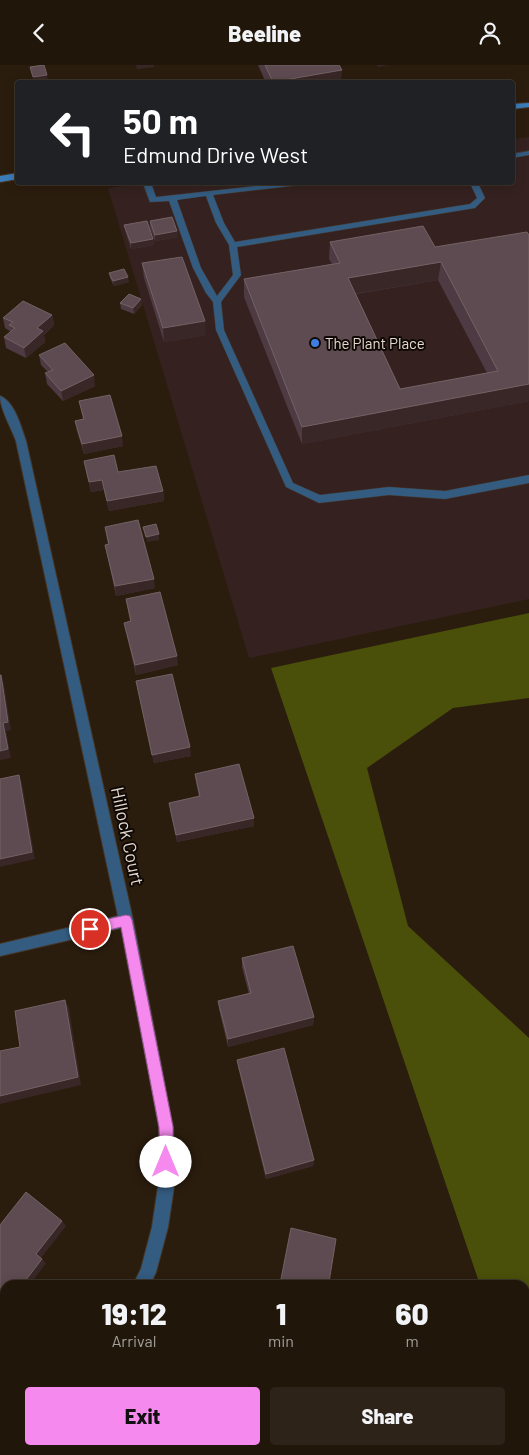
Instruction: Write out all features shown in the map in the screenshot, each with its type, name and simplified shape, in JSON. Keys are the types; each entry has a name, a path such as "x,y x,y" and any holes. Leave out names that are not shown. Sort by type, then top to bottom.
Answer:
{"main road":[{"path":"515,107 529,105"},
{"path":"0,179 15,176"}],"street":[{"name":"Hillock Court","path":"0,400 11,414 22,441 126,920 166,1127 167,1180 160,1227 148,1272 144,1280"},
{"path":"0,950 126,920"}],"lane":[{"path":"515,155 529,153"},
{"path":"148,185 153,200 283,185"},
{"path":"234,245 472,206 481,198 475,185"},
{"path":"209,194 220,223 234,245 237,275 217,301 220,330 289,485 319,499 389,491 445,495 529,479"},
{"path":"172,197 208,294 217,301"}],"shaded area":[{"path":"529,137 529,599 249,658 108,188 134,185 515,185 515,139"}],"green space":[{"path":"529,613 529,698 453,708 367,768 408,926 529,1038 529,1280 478,1280 271,668"}],"building":[{"path":"44,65 47,75 33,77 30,67"},
{"path":"265,65 339,65 342,70 284,80 272,80"},
{"path":"172,217 177,231 155,235 150,221"},
{"path":"147,221 153,239 131,243 124,225"},
{"name":"The Plant Place","path":"423,226 435,247 527,232 529,235 529,384 302,427 244,279 340,263 330,242","holes":["441,262 498,371 400,389 348,278"]},
{"path":"182,257 205,321 163,328 142,263"},
{"path":"124,269 128,277 113,281 109,273"},
{"path":"129,294 141,299 133,308 120,303"},
{"path":"23,301 52,315 37,328 43,331 24,348 4,337 15,328 9,325 13,322 3,318"},
{"path":"65,343 94,375 61,391 45,373 53,370 39,355"},
{"path":"110,395 122,436 82,444 75,421 84,419 79,401"},
{"path":"114,455 118,472 156,466 163,491 107,501 102,480 89,482 84,461"},
{"path":"138,520 154,579 115,586 105,545 109,544 105,527"},
{"path":"156,524 159,534 146,537 143,527"},
{"path":"160,592 177,656 135,665 124,623 131,621 126,599"},
{"path":"172,674 190,747 152,755 136,681"},
{"path":"0,675 8,722 3,723 8,749 0,751"},
{"path":"239,764 254,818 176,835 169,803 200,796 195,774"},
{"path":"19,775 32,852 0,859 0,779"},
{"path":"293,946 314,1017 228,1039 218,1001 251,993 242,958"},
{"path":"65,1000 78,1077 0,1096 0,1051 20,1047 15,1011"},
{"path":"284,1048 314,1160 266,1174 237,1060"},
{"path":"26,1192 62,1221 36,1254 42,1259 26,1280 0,1280 0,1225"},
{"path":"291,1228 336,1239 329,1280 281,1279"}],"place":[{"name":"The Plant Place","path":"315,343"}],"route":[{"path":"90,929 126,920 166,1127 166,1162"}]}
